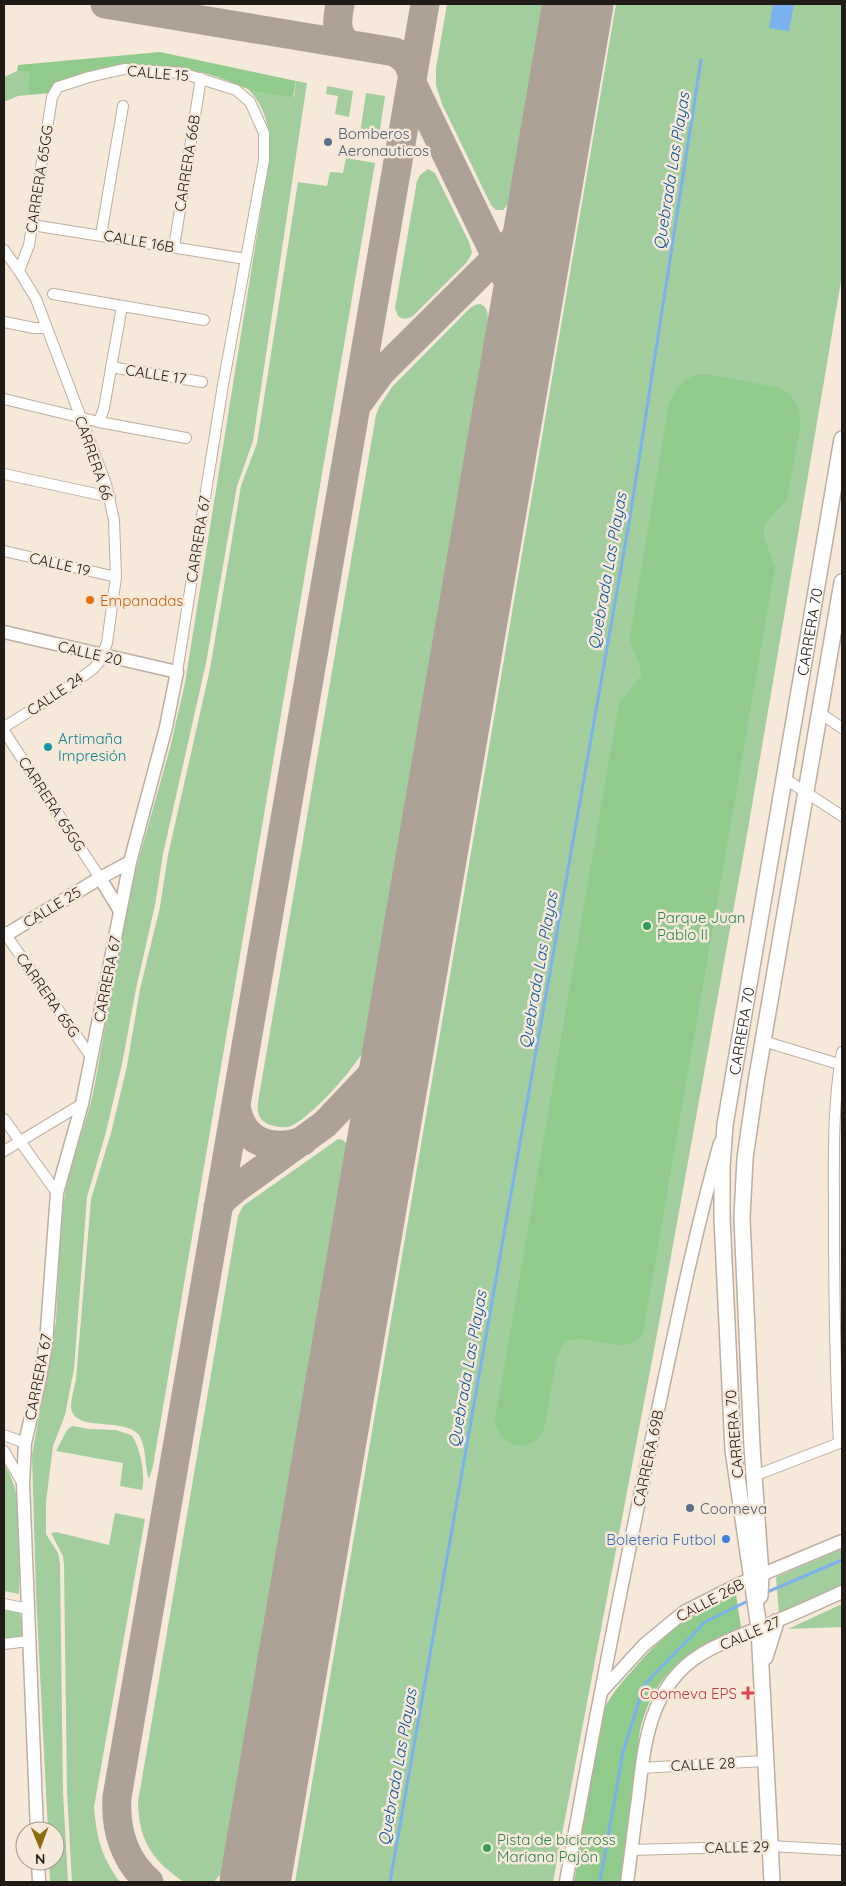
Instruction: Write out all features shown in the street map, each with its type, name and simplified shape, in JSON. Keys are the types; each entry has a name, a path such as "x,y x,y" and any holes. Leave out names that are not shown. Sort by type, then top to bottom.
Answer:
{"main road":[{"name":"CARRERA 70","path":"757,1590 733,1450 722,1218 722,1149 724,1125 784,778 838,487 842,439"},
{"name":"CARRERA 70","path":"772,1882 757,1590 743,1211 747,1148 763,1041 842,582"},
{"path":"761,1671 776,1622"}],"street":[{"name":"CALLE 15","path":"58,87 124,69 182,73 236,90 250,102 264,133"},
{"name":"CARRERA 66B","path":"174,247 201,78"},
{"name":"CARRERA 65GG","path":"19,271 29,245 52,97 58,87"},
{"path":"101,235 123,106"},
{"name":"CARRERA 67","path":"36,1821 23,1484 25,1442 46,1343 57,1193 82,1104 130,862 166,727 177,672 213,444 264,160 264,133"},
{"name":"CALLE 16B","path":"32,225 246,259"},
{"name":"CARRERA 66","path":"4,250 36,299 110,497 116,548 116,577 110,626 103,656"},
{"path":"53,294 204,320"},
{"path":"100,422 122,306"},
{"path":"4,322 34,328 46,328"},
{"name":"CALLE 17","path":"111,367 202,382"},
{"path":"4,399 81,418 186,438"},
{"path":"4,474 110,497"},
{"name":"CALLE 19","path":"4,551 116,577"},
{"name":"CALLE 20","path":"4,632 177,672"},
{"name":"CALLE 24","path":"4,729 64,690 92,669 103,656"},
{"path":"820,713 842,728"},
{"name":"CARRERA 65GG","path":"4,729 100,878"},
{"path":"784,778 842,816"},
{"name":"CALLE 25","path":"4,934 130,862"},
{"path":"100,878 120,911"},
{"name":"CARRERA 65G","path":"4,934 92,1058"},
{"path":"763,1041 841,1065"},
{"path":"754,1476 840,1443 838,1157 834,1130 842,1052"},
{"path":"4,1151 82,1104"},
{"path":"4,1118 57,1193"},
{"name":"CARRERA 69B","path":"566,1882 600,1693 695,1235 724,1125"},
{"path":"4,1435 25,1442"},
{"path":"4,1451 23,1484"},
{"name":"CALLE 26B","path":"600,1693 641,1648 684,1612 709,1598 757,1590 842,1541"},
{"name":"CALLE 27","path":"641,1768 647,1731 656,1706 666,1687 682,1669 702,1654 842,1592"},
{"path":"4,1604 28,1609"},
{"path":"4,1644 29,1641"},
{"name":"CALLE 28","path":"641,1768 766,1761"},
{"path":"627,1882 641,1768"},
{"name":"CALLE 29","path":"632,1850 770,1846 842,1850"}],"green space":[{"path":"447,4 543,4 508,204 503,210 496,210 491,205 442,104 436,85 436,68"},
{"name":"Parque Juan Pablo II","path":"616,4 842,4 842,275 748,829 657,1334 553,1882 295,1882"},
{"path":"160,52 296,81 293,97 254,91 200,72 147,66 112,69 69,78 54,85 50,93 28,95 30,71 17,71 18,65"},
{"path":"17,71 31,71 28,95 18,96 4,102 4,77"},
{"path":"296,81 307,83 253,441 237,486 206,663 163,854 155,905 136,989 122,1064 106,1132 87,1197 74,1369 65,1415 53,1446 46,1502 46,1534 58,1553 60,1564 65,1821 47,1821 36,1594 32,1455 56,1321 61,1218 67,1182 91,1102 136,869 170,748 185,683 270,154 266,119 259,103 248,89 294,97"},
{"path":"327,86 353,91 349,117 335,114 338,96 326,94"},
{"path":"366,93 385,96 379,136 360,133"},
{"path":"346,158 375,163 153,1466 149,1479 143,1444 138,1434 131,1429 121,1426 80,1420 74,1415 71,1407 76,1380 91,1199 111,1133 127,1066 140,989 160,907 168,855 210,669 241,486 257,443 298,182 327,186 330,172 343,173"},
{"path":"428,169 435,173 469,242 472,253 467,262 413,316 403,319 398,316 395,308 417,181 420,175"},
{"path":"480,304 487,311 487,327 365,1048 343,1079 312,1111 293,1125 287,1127 276,1126 266,1123 261,1119 258,1111 258,1102 376,415 392,387 470,308"},
{"path":"698,374 776,387 788,393 797,404 801,423 787,500 764,526 764,537 775,567 643,1333 636,1341 627,1345 585,1339 574,1339 564,1342 557,1357 544,1429 532,1443 516,1445 502,1437 497,1429 495,1420 619,703 641,676 640,666 630,636 668,409 678,387 687,379"},
{"path":"338,1139 345,1142 348,1150 230,1855 223,1871 214,1882 186,1882 179,1879 164,1866 146,1843 140,1824 138,1802 238,1216 243,1206"},
{"path":"72,1426 116,1430 131,1435 137,1446 141,1461 142,1490 120,1486 123,1463 56,1451 67,1430"},
{"path":"4,1464 16,1493 21,1527 19,1594 4,1591"},
{"path":"115,1513 145,1519 94,1807 101,1847 108,1864 120,1882 72,1882 67,1792 64,1564 63,1556 51,1533 56,1532 109,1545"},
{"path":"842,1549 842,1586 779,1614 776,1577"},
{"path":"736,1594 741,1628 705,1645 676,1665 665,1677 646,1709 640,1730 621,1882 574,1882 602,1715 608,1703 644,1657 667,1635 691,1617"},
{"path":"842,1604 842,1627 788,1629"},
{"path":"4,1607 20,1611 23,1639 4,1640"},
{"path":"65,1828 68,1882 50,1882 49,1871 65,1871"}],"water":[{"path":"773,4 794,4 789,31 769,28"}],"waterway":[{"name":"Quebrada Las Playas","path":"390,1882 630,517 701,60"},
{"path":"765,1593 842,1560"},
{"path":"600,1882 623,1752 644,1685 705,1622 750,1600"}],"taxiway":[{"path":"105,4 395,52 407,61 412,73"},
{"path":"340,4 338,26 340,35 347,44"},
{"path":"149,1882 140,1873 127,1854 118,1821 117,1797 425,4"},
{"path":"412,83 519,304 522,328"},
{"path":"359,402 381,372 531,223 543,205"},
{"path":"218,1207 223,1199 235,1189 325,1124 399,1046"},
{"path":"236,1105 244,1128 259,1141 280,1145 303,1141"}],"runway":[{"path":"255,1882 578,4"}],"place":[{"name":"Bomberos Aeronauticos","path":"328,142"},
{"name":"Empanadas","path":"90,600"},
{"name":"Artimaña Impresión","path":"48,747"},
{"name":"Parque Juan Pablo II","path":"647,926"},
{"name":"Coomeva","path":"690,1508"},
{"name":"Boleteria Futbol","path":"726,1539"},
{"name":"Coomeva EPS","path":"748,1693"},
{"name":"Pista de bicicross Mariana Pajón","path":"487,1848"}]}
